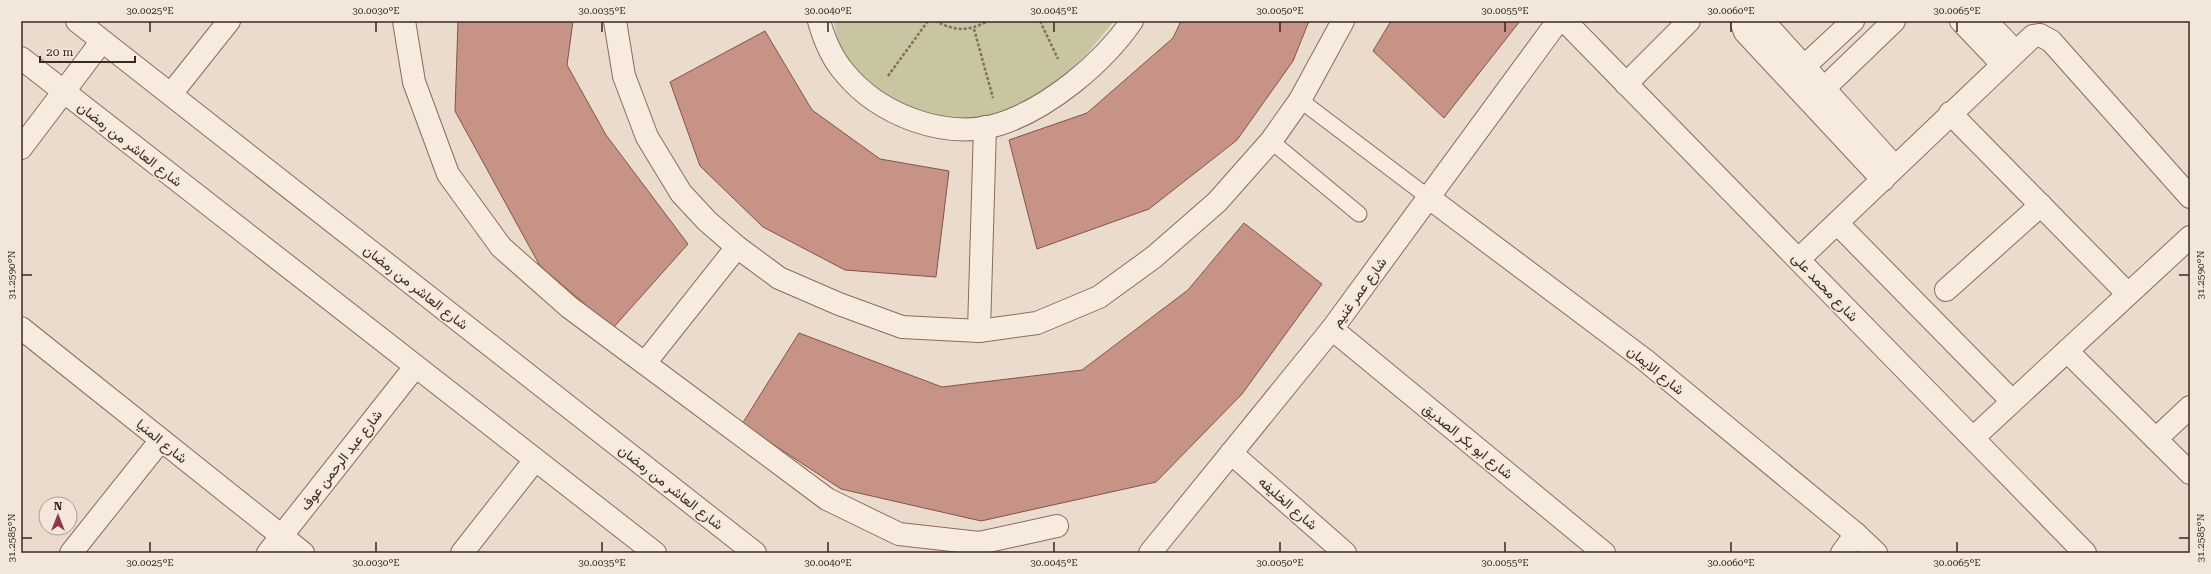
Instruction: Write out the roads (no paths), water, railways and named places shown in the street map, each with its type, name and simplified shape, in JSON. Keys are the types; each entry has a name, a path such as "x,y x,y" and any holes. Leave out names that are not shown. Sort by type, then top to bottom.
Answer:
{"street":[{"name":"شارع العاشر من رمضان","path":"77,21 755,553"},
{"path":"171,94 229,21"},
{"path":"404,21 414,82 448,174 501,247 569,307 827,499 899,534 979,543 1057,526"},
{"path":"615,21 624,76 647,138 682,193 707,221 737,247 779,278 839,304 902,327 979,332 1036,323 1099,297 1154,257 1217,202 1271,141 1300,100 1343,21"},
{"path":"819,21 824,40 844,72 871,98 897,114 925,124 955,128 992,125 1048,100 1070,85 1098,61 1132,21"},
{"name":"شارع عمر غنيم","path":"1150,553 1332,329 1558,21"},
{"name":"شارع محمد على","path":"1565,21 2085,553"},
{"path":"1626,84 1689,21"},
{"path":"1744,21 1742,24 1745,32 1797,73"},
{"path":"1763,21 1797,73 1889,173"},
{"path":"1797,73 1853,21"},
{"path":"1816,95 1894,21"},
{"path":"1961,21 2009,58"},
{"path":"1986,21 2009,58"},
{"path":"1799,260 1950,113 2033,36 2040,35 2051,41 2190,197"},
{"path":"21,148 102,41"},
{"name":"شارع العاشر من رمضان","path":"21,58 655,553"},
{"path":"1950,113 2128,294"},
{"path":"979,332 992,125"},
{"name":"شارع الايمان","path":"1428,197 1646,360 1856,534 1876,553"},
{"path":"1946,290 2041,205"},
{"path":"1837,223 2012,401"},
{"path":"1972,438 2190,237"},
{"path":"645,363 737,247"},
{"name":"شارع ابو بكر الصديق","path":"1332,329 1604,553"},
{"name":"شارع المنيا","path":"24,337 161,440 303,553"},
{"path":"2067,351 2190,473"},
{"name":"شارع عبد الرحمن عوف","path":"268,553 415,367"},
{"path":"2156,439 2190,407"},
{"path":"71,553 161,440"},
{"name":"شارع الخليفه","path":"1231,453 1345,553"},
{"path":"462,553 535,460"},
{"path":"1842,553 1856,534"}],"lane":[{"path":"1300,100 1428,197"},
{"path":"1271,141 1359,214"}]}
